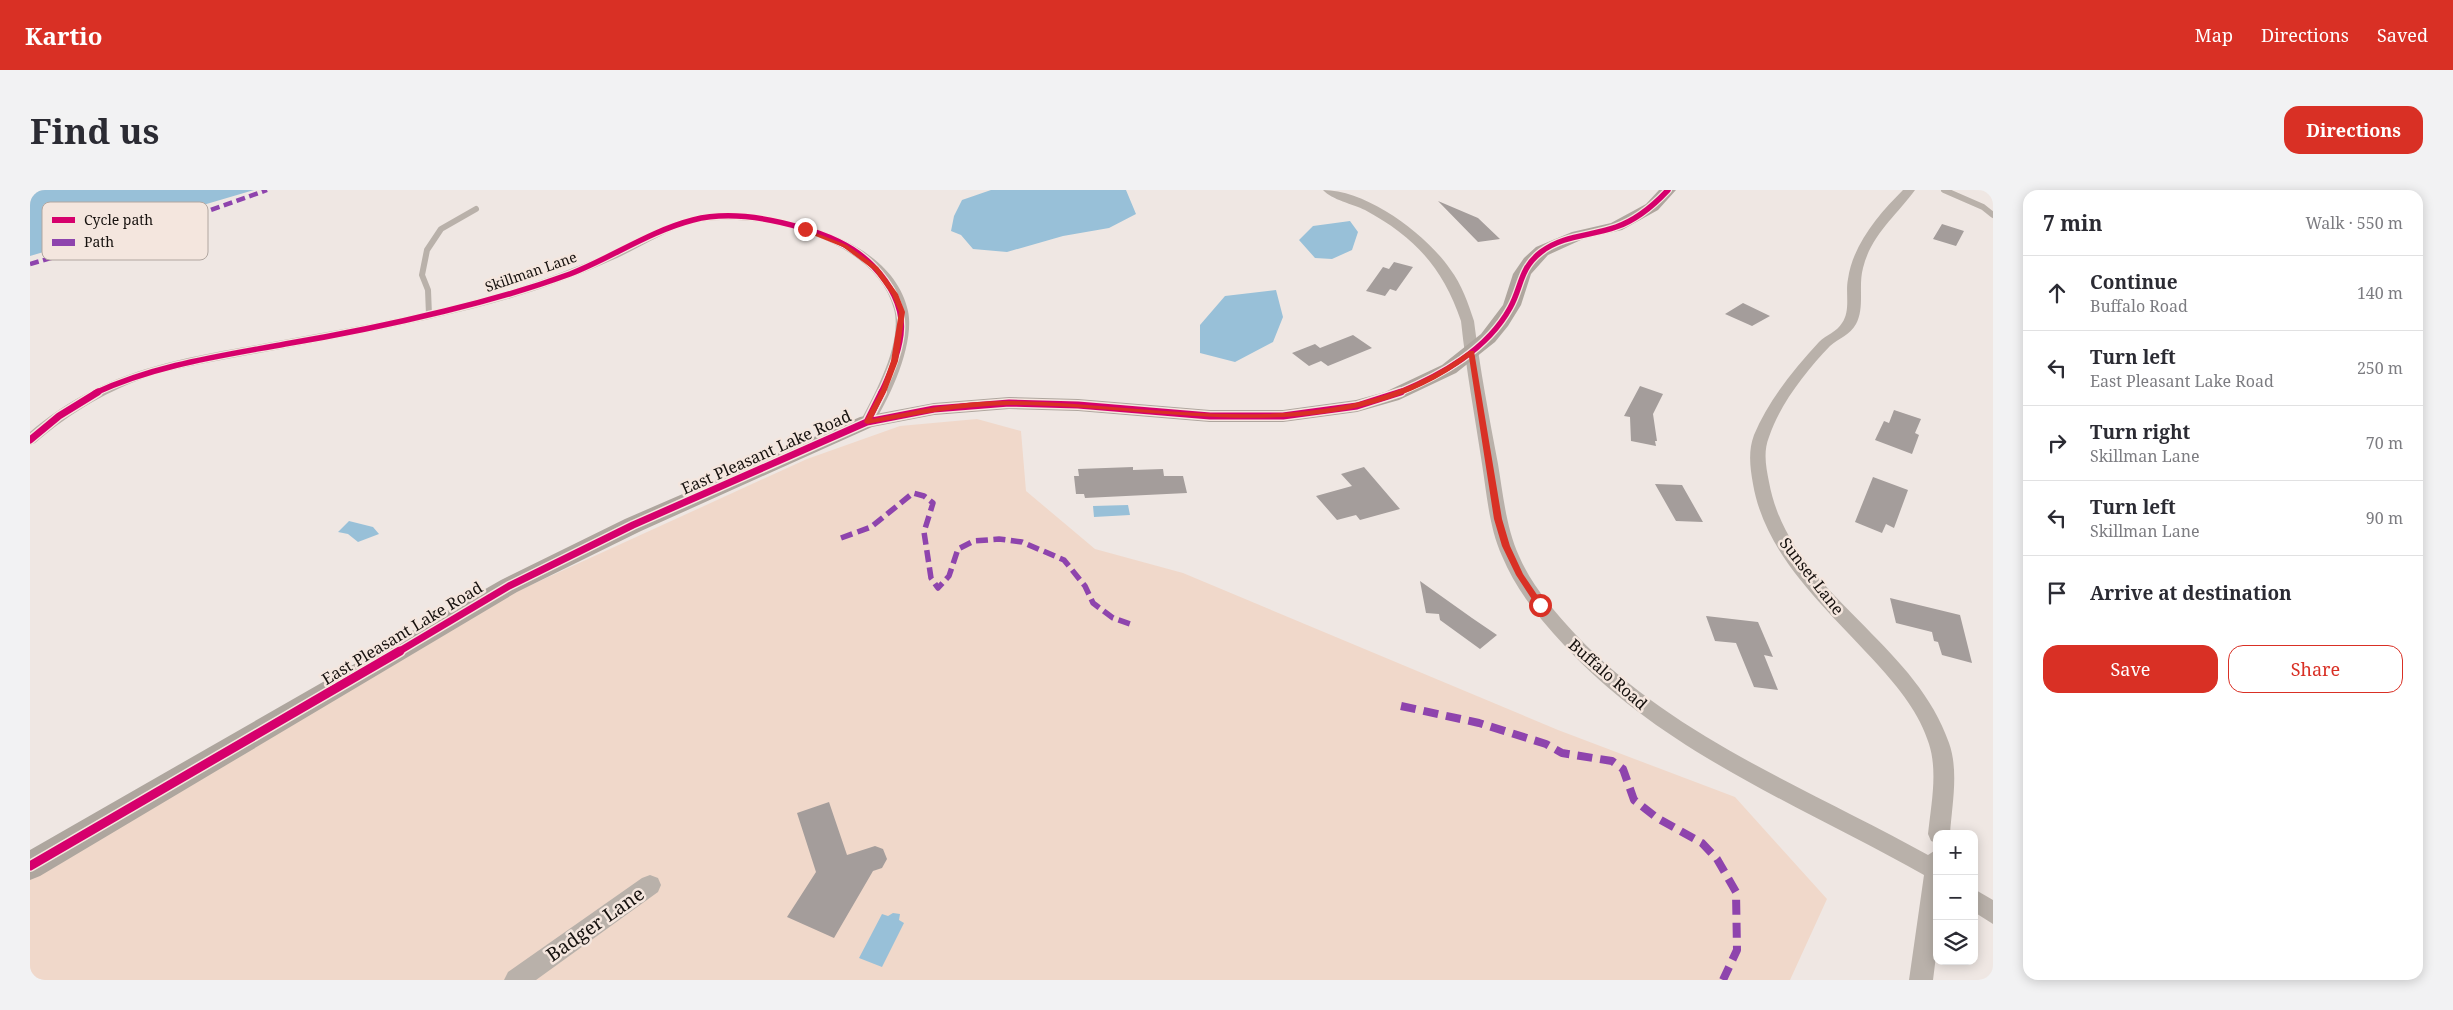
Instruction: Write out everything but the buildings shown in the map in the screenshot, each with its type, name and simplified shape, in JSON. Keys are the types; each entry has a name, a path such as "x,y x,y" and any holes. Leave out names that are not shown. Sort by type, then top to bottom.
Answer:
{"street":[{"name":"Buffalo Road","path":"1329,190 1353,199 1394,221 1434,257 1453,283 1466,311 1471,331 1471,352 1498,519 1506,546 1534,598 1565,636 1596,667 1625,692 1675,729 1714,753 1933,865"},
{"name":"East Pleasant Lake Road","path":"30,866 378,665 444,623 509,586 625,529 867,422 934,409 1009,403 1247,417 1324,412 1392,396 1423,383 1449,369 1488,338 1502,322 1512,305 1522,274 1530,262 1542,252 1578,235 1622,224 1652,207 1668,190"},
{"name":"Sunset Lane","path":"1909,190 1881,221 1865,248 1854,278 1853,315 1847,326 1828,341 1800,376 1762,434 1757,454 1758,479 1764,503 1776,530 1794,558 1818,588 1905,685 1924,713 1939,744 1943,783 1939,830"},
{"name":"Skillman Lane","path":"30,440 68,408 138,374 191,360 330,336 429,315 487,300 568,274 683,223 733,215 763,218 805,229 845,246 876,268 895,294 902,312 896,352 884,390 867,422"},
{"path":"1921,980 1935,875"},
{"name":"Badger Lane","path":"516,980 650,885"},
{"path":"1978,902 1993,913"}],"lane":[{"path":"1944,190 1982,207 1993,215"},
{"path":"429,315 428,290 422,275 427,250 441,229 476,209"}],"shaded area":[{"path":"977,419 1021,431 1026,491 1095,549 1183,573 1558,730 1735,797 1827,899 1790,980 30,980 30,877 509,595 807,459 900,426"}],"water":[{"path":"30,190 254,190 208,204 208,202 42,202 42,252 30,256"},
{"path":"991,190 1126,190 1136,214 1109,228 1063,236 1007,252 973,249 961,235 951,231 954,216 962,200"},
{"path":"1350,221 1358,232 1352,250 1332,259 1315,258 1299,240 1313,226"},
{"path":"1276,290 1283,317 1273,342 1235,362 1200,353 1200,325 1225,296"},
{"path":"1128,505 1130,515 1094,517 1093,506"},
{"path":"349,521 373,527 379,534 358,542 348,534 338,532"},
{"path":"893,913 900,914 899,920 904,923 882,967 859,958 882,914 888,916"}],"marked path":[{"path":"208,211 267,190"},
{"path":"30,264 44,260"},
{"path":"841,538 852,536 871,527 913,493 922,495 933,503 924,532 931,578 938,588 949,576 958,549 974,541 999,539 1022,542 1064,560 1085,586 1093,603 1113,618 1130,624"},
{"path":"1401,706 1479,723 1546,744 1562,753 1612,761 1623,769 1634,800 1657,818 1702,843 1717,859 1736,892 1737,950 1723,980"}],"cycle path":[{"path":"30,866 377,665 444,623 509,586 633,525 867,422 934,409 1009,403 1078,405 1210,416 1283,416 1357,406 1392,396 1423,383 1449,369 1488,338 1502,322 1512,305 1522,274 1530,262 1542,251 1578,235 1616,227 1652,207 1668,190"},
{"path":"30,440 59,416 88,397 119,382 150,371 216,356 309,340 421,317 483,302 570,274 615,255 660,232 684,223 696,219 722,216 752,217 816,232 846,246 871,263 890,285 901,310 901,337 892,367 867,422"}],"route":[{"path":"805,229 845,246 862,256 886,280 895,294 902,312 900,334 894,361 884,390 867,422 934,409 1009,403 1210,416 1283,416 1324,412 1357,406 1392,396 1423,383 1449,369 1471,352 1498,519 1506,546 1520,575 1540,605"}]}
